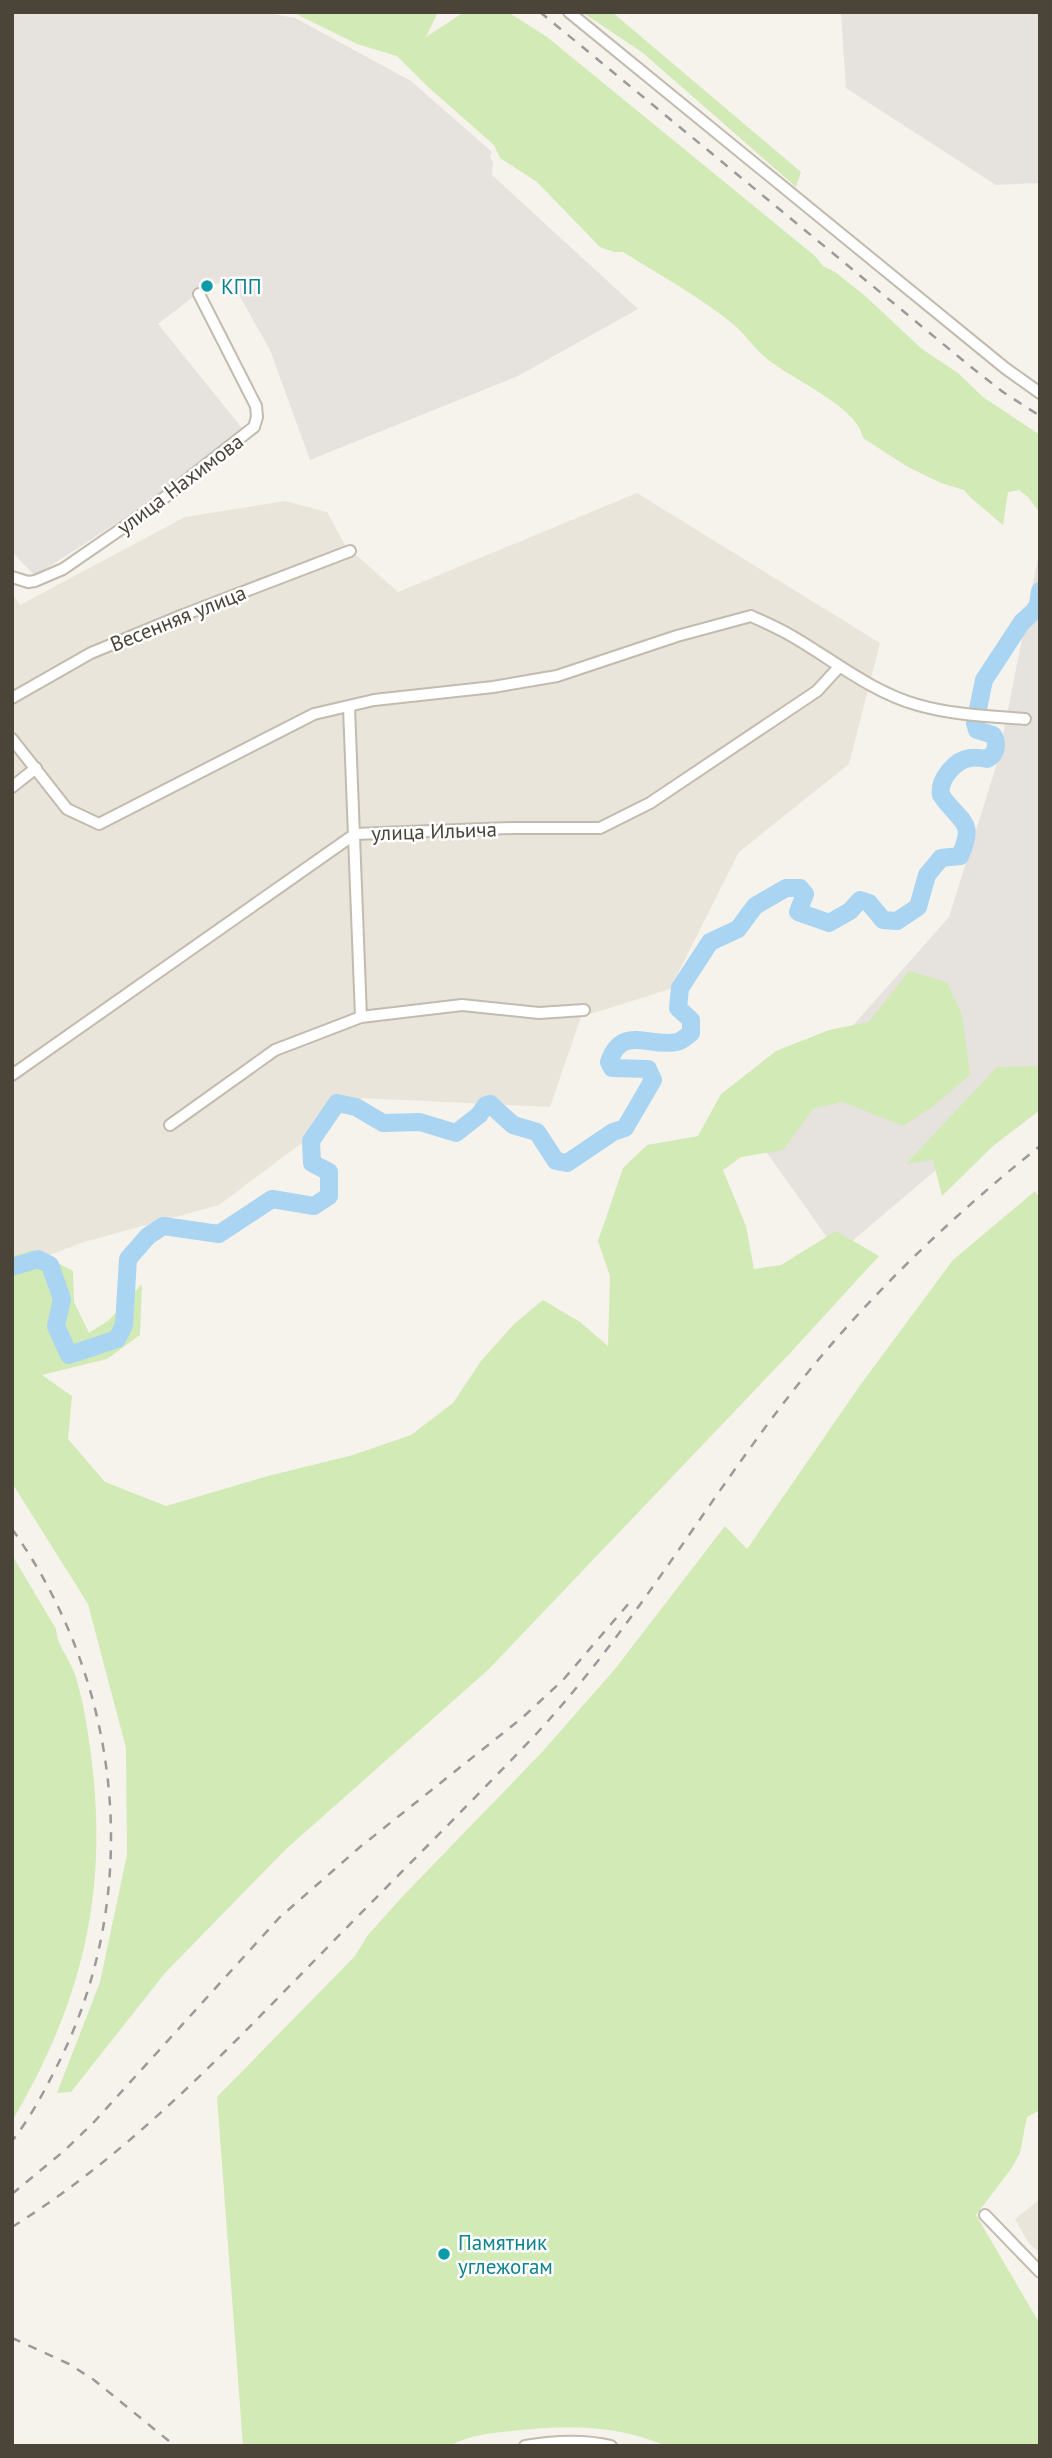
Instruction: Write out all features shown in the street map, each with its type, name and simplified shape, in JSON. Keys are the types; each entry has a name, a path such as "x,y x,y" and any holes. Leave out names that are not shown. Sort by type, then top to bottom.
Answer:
{"street":[{"path":"569,12 1005,368 1040,393"},
{"name":"улица Нахимова","path":"12,577 28,582 35,581 63,569 150,509 254,426 256,406 199,294"},
{"name":"Весенняя улица","path":"12,698 91,653 350,551"},
{"path":"12,739 67,809 99,824 314,714 374,701 494,687 558,676 677,636 751,616 789,634 839,667 883,691 916,705 964,715 1025,719"},
{"name":"улица Ильича","path":"12,1075 355,834 513,828 600,828 650,803 817,691 839,667"},
{"path":"349,707 361,1017"},
{"path":"12,787 36,768"},
{"path":"170,1125 275,1050 361,1017 462,1005 539,1013 584,1010"},
{"path":"985,2215 1040,2272"},
{"path":"525,2446 581,2441 611,2446"}],"shaded area":[{"path":"12,12 263,12 295,18 411,81 492,152 492,175 638,309 518,376 310,460 270,350 230,279 216,284 193,297 158,324 242,428 150,501 35,576 12,552"},
{"path":"841,12 1040,12 1040,183 996,185 846,88"},
{"path":"637,493 880,643 849,764 739,852 670,989 581,1017 550,1107 362,1098 219,1205 84,1242 12,1269 12,593 20,605 185,517 285,501 327,512 345,545 398,592"},
{"path":"1040,548 1040,1082 838,1253 755,1136 949,917 998,760"},
{"path":"1040,2199 1040,2253 1028,2242 1015,2219"}],"green space":[{"path":"292,12 438,12 426,37 464,12 508,12 547,37 815,256 823,266 863,294 922,349 958,373 983,397 1040,435 1040,513 1019,490 1008,492 1003,525 964,490 941,483 908,467 863,438 859,426 837,404 766,358 719,313 623,252 600,247 537,182 500,158 494,145 397,56 357,44"},
{"path":"582,12 612,12 801,172 796,187 643,53"},
{"path":"909,971 947,982 962,1015 970,1075 931,1108 903,1126 843,1102 814,1108 783,1150 741,1157 723,1170 746,1226 754,1269 781,1265 836,1231 879,1256 489,1669 285,1850 165,1973 71,2092 57,2093 100,1982 127,1855 126,1748 88,1604 12,1483 12,1256 33,1250 73,1271 74,1302 89,1333 109,1320 142,1284 140,1335 107,1359 42,1375 72,1396 68,1439 105,1482 166,1506 268,1476 353,1455 411,1435 453,1403 481,1361 515,1323 543,1300 580,1322 608,1346 610,1276 598,1241 623,1168 647,1145 698,1136 721,1094 776,1051 829,1030 869,1022"},
{"path":"1040,1066 1040,1110 993,1146 942,1196 933,1160 906,1164 997,1067"},
{"path":"1035,1191 1040,1199 1040,2110 1027,2117 1020,2153 976,2215 1040,2324 1040,2446 666,2446 608,2430 571,2427 488,2434 464,2439 449,2446 243,2446 217,2097 355,1956 368,1935 402,1897 543,1751 615,1669 725,1526 747,1549 861,1384 953,1260"},
{"path":"12,1555 56,1629 58,1641 72,1666 88,1734 96,1838 94,1887 87,1935 75,1981 59,2027 38,2074 12,2121"}],"waterway":[{"path":"978,709 984,680 1022,622 1038,605 1040,591"},
{"path":"12,1267 38,1259 50,1265 62,1299 56,1326 69,1355 117,1339 124,1325 128,1259 148,1236 163,1226 219,1234 272,1199 314,1206 329,1196 329,1172 312,1163 311,1141 337,1103 356,1107 383,1123 420,1122 456,1133 490,1104 513,1125 537,1132 556,1161 567,1163 613,1132 625,1128 653,1080 648,1069 612,1068 609,1062 615,1050 629,1041 677,1042 691,1033 691,1020 678,1008 680,988 710,942 738,929 755,906 786,888 800,888 805,894 798,912 829,923 850,911 860,900 869,903 883,920 897,921 918,907 927,875 941,858 960,856 967,835 964,823 941,795 942,783 959,763 972,758 987,759 996,748 993,735 977,730 975,723"}],"railway":[{"path":"540,12 971,367 1040,416"},
{"path":"12,2227 95,2169 171,2103 244,2033 538,1732 602,1656 746,1453 835,1340 933,1238 1040,1146"},
{"path":"12,1529 49,1589 78,1654 98,1721 109,1791 111,1860 103,1930 85,1998 53,2074 12,2141"},
{"path":"12,2194 94,2122 279,1918 360,1847 522,1718 563,1680 630,1602"},
{"path":"12,2338 69,2364 94,2380 175,2446"}],"place":[{"name":"КПП","path":"207,286"},
{"name":"Памятник углежогам","path":"444,2254"}]}
